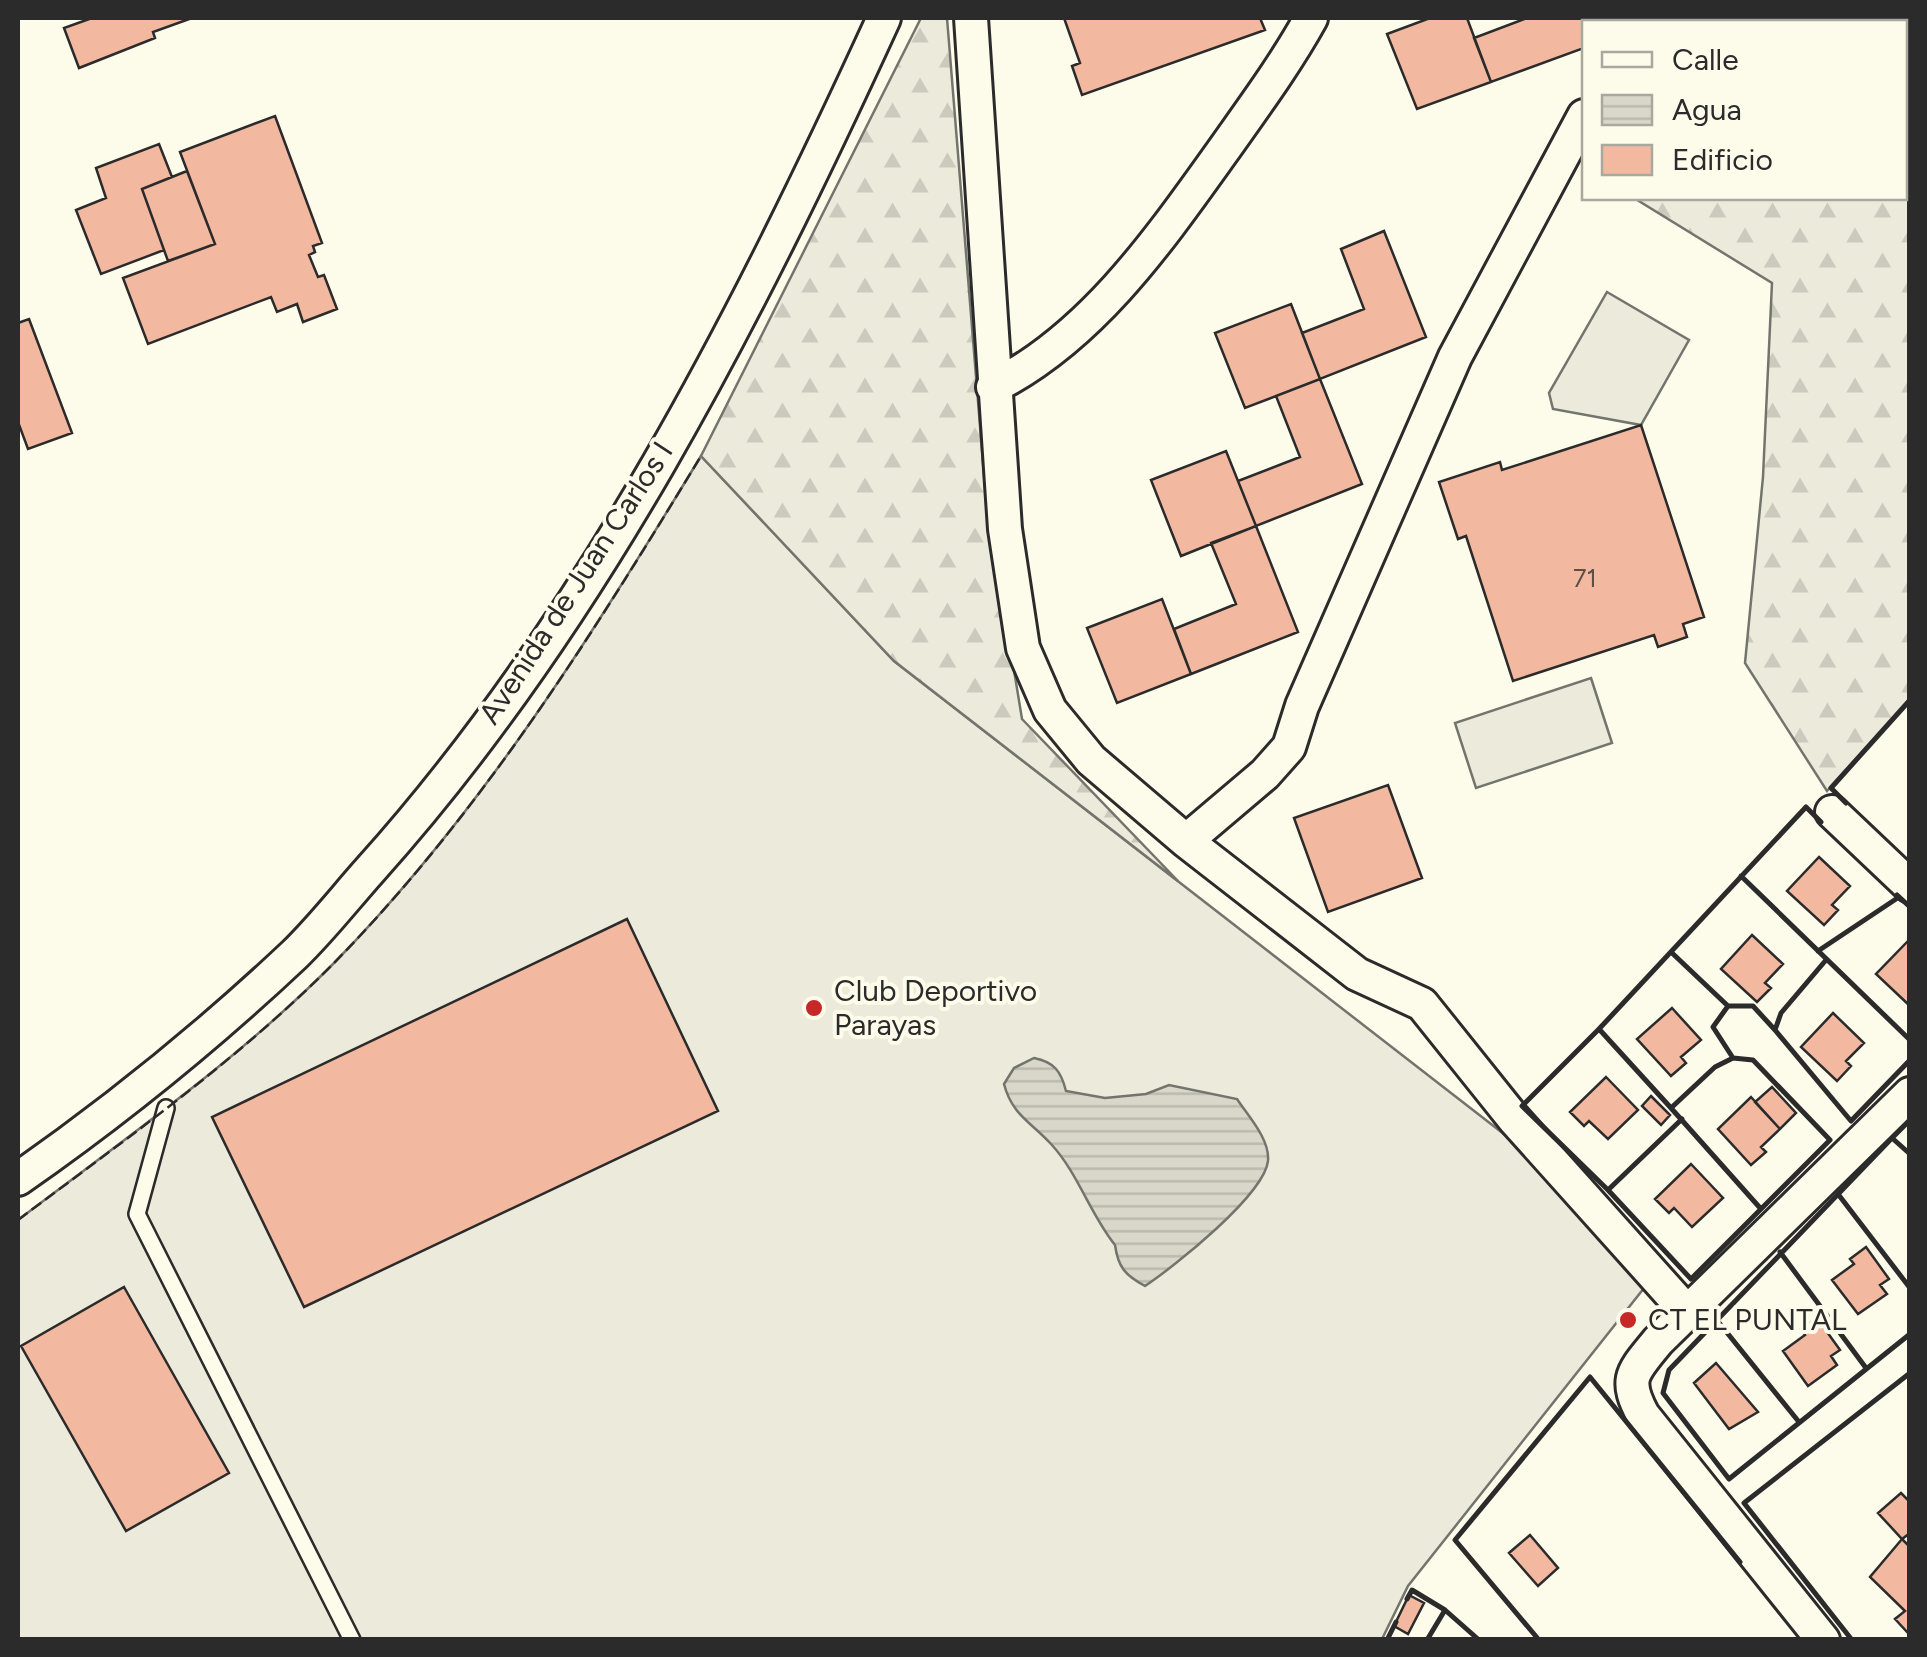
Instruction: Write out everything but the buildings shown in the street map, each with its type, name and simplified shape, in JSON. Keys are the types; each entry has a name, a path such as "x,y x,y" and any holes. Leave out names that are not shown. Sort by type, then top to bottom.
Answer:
{"street":[{"name":"Avenida de Juan Carlos I","path":"18,1178 100,1122 295,954 432,801 549,638 654,465 732,327 884,18"},
{"path":"971,18 993,386 1011,577 1022,648 1050,710 1091,760 1186,841 1357,974 1422,1004 1514,1119 1688,1312"},
{"path":"993,386 1030,368 1076,331 1120,284 1180,210 1288,60 1312,18"},
{"path":"1186,841 1266,774 1289,747 1302,706 1455,357 1582,120"},
{"path":"1832,812 1910,886"},
{"path":"1823,1640 1643,1415 1630,1392 1632,1373 1688,1312 1910,1094"}],"lane":[{"path":"166,1108 137,1214 352,1640"}],"green space":[{"path":"921,18 947,18 986,500 1022,719 1178,881 894,661 701,456"},
{"path":"1909,18 1909,702 1827,791 1745,663 1763,477 1772,283 1637,200 1907,200 1907,20 1646,20"},
{"path":"1607,292 1689,340 1641,425 1553,409 1549,393"},
{"name":"Club Deportivo Parayas","path":"701,456 894,661 1509,1138 1648,1283 1408,1586 1382,1639 18,1639 18,1220 259,1033 334,963 388,905 438,846 532,720"},
{"path":"1591,678 1612,743 1476,788 1455,723"}],"water":[{"path":"1034,1058 1056,1068 1066,1091 1105,1098 1146,1094 1169,1085 1237,1099 1266,1144 1268,1161 1263,1175 1216,1229 1145,1286 1124,1270 1115,1245 1069,1168 1007,1095 1004,1084 1014,1068"}],"fence":[{"path":"18,1220 259,1033 334,963 388,905 438,846 532,720 701,456"}],"wall":[{"path":"1846,803 1831,788 1910,700"},
{"path":"1599,1029 1806,807 1821,822"},
{"path":"1741,876 1910,1040"},
{"path":"1897,895 1910,907"},
{"path":"1818,951 1899,897"},
{"path":"1671,952 1728,1006"},
{"path":"1826,960 1781,1013 1775,1030 1851,1121 1910,1060"},
{"path":"1733,1058 1713,1027 1728,1006 1753,1006 1775,1030"},
{"path":"1608,1190 1522,1106 1599,1029 1671,1108"},
{"path":"1733,1058 1753,1060 1830,1140 1761,1209 1671,1108 1715,1067 1733,1058"},
{"path":"1682,1119 1608,1190 1691,1279 1761,1209"},
{"path":"1892,1138 1910,1120"},
{"path":"1910,1154 1892,1138 1669,1370 1663,1393 1729,1479 1910,1334"},
{"path":"1838,1194 1910,1288"},
{"path":"1780,1252 1866,1368"},
{"path":"1716,1319 1799,1422"},
{"path":"1852,1640 1744,1503 1910,1373"},
{"path":"1539,1640 1455,1540 1590,1377 1740,1562"},
{"path":"1407,1599 1412,1590 1445,1610 1427,1640"},
{"path":"1445,1610 1479,1640"},
{"path":"1387,1640 1396,1622"}],"place":[{"name":"Club Deportivo Parayas","path":"814,1008"},
{"name":"CT EL PUNTAL","path":"1628,1320"}]}
